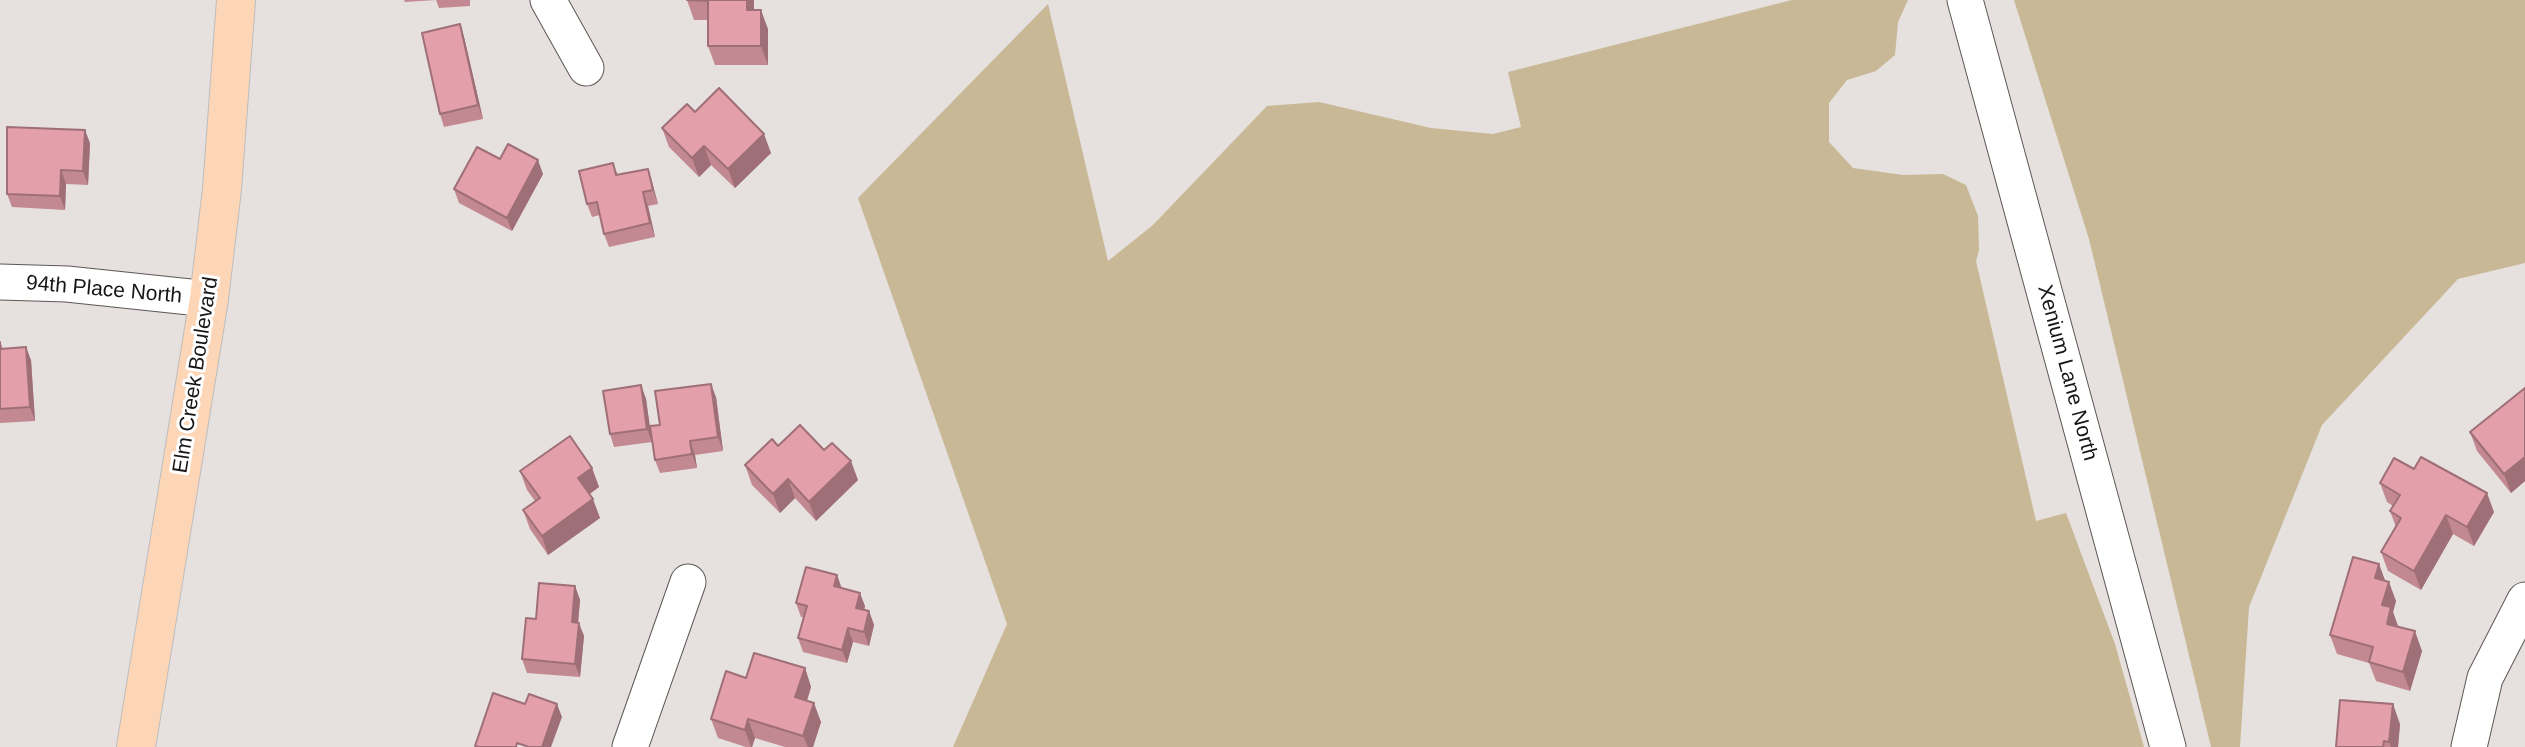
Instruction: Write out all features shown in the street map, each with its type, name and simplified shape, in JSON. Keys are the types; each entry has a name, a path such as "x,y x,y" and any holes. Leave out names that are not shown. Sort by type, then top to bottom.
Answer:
{"main road":[{"name":"Elm Creek Boulevard","path":"136,747 209,299 222,189 236,0"}],"street":[{"path":"548,0 586,68"},
{"name":"Xenium Lane North","path":"1965,0 2168,747"},
{"name":"94th Place North","path":"0,282 67,284 209,299"},
{"path":"630,747 688,582"},
{"path":"2469,747 2485,678 2525,600"}],"shaded area":[{"path":"1792,0 1908,0 1898,22 1895,55 1876,71 1847,80 1829,103 1829,142 1853,168 1903,175 1943,174 1966,185 1978,216 1979,250 1976,261 2036,521 2066,513 2115,644 2144,747 953,747 1007,624 858,198 1048,4 1108,261 1153,225 1267,106 1319,102 1431,128 1493,134 1521,127 1508,72"},
{"path":"2014,0 2525,0 2525,263 2458,279 2322,425 2249,607 2240,747 2211,747 2089,239"}],"building":[{"path":"687,0 747,0 747,10 761,10 761,46 708,46 708,1"},
{"path":"460,24 478,105 440,114 422,33"},
{"path":"719,88 764,134 728,169 704,146 692,158 662,128 687,104 695,112"},
{"path":"7,127 85,130 83,171 61,170 60,196 7,194"},
{"path":"508,144 538,160 507,218 454,189 477,147 500,159"},
{"path":"613,163 616,175 648,169 653,190 643,192 650,223 604,234 597,202 587,204 579,171"},
{"path":"26,347 30,407 0,409 0,349"},
{"path":"711,384 718,437 690,441 692,454 655,460 650,426 660,425 655,391"},
{"path":"641,385 647,429 610,434 603,391"},
{"path":"2525,388 2525,457 2504,474 2470,432"},
{"path":"800,425 824,450 832,443 851,461 809,502 788,479 773,494 745,465 772,439 778,446"},
{"path":"570,436 592,468 578,478 593,499 542,536 523,510 540,498 520,471"},
{"path":"2421,457 2487,493 2467,527 2446,515 2414,571 2381,552 2401,518 2390,511 2400,495 2380,483 2394,458 2414,469"},
{"path":"2353,557 2379,564 2375,578 2389,582 2382,605 2391,607 2387,624 2415,631 2403,672 2369,662 2373,647 2330,635"},
{"path":"806,567 837,575 834,586 860,593 856,608 869,611 864,632 848,628 842,650 798,638 807,606 796,603"},
{"path":"539,583 575,586 572,622 579,623 575,664 522,659 526,618 536,619"},
{"path":"754,653 805,668 795,697 814,703 803,736 748,719 745,730 711,719 726,671 746,678"},
{"path":"493,693 525,704 529,694 557,704 542,747 517,743 516,747 475,746"},
{"path":"2340,700 2393,704 2389,742 2384,741 2383,747 2336,747"}]}
